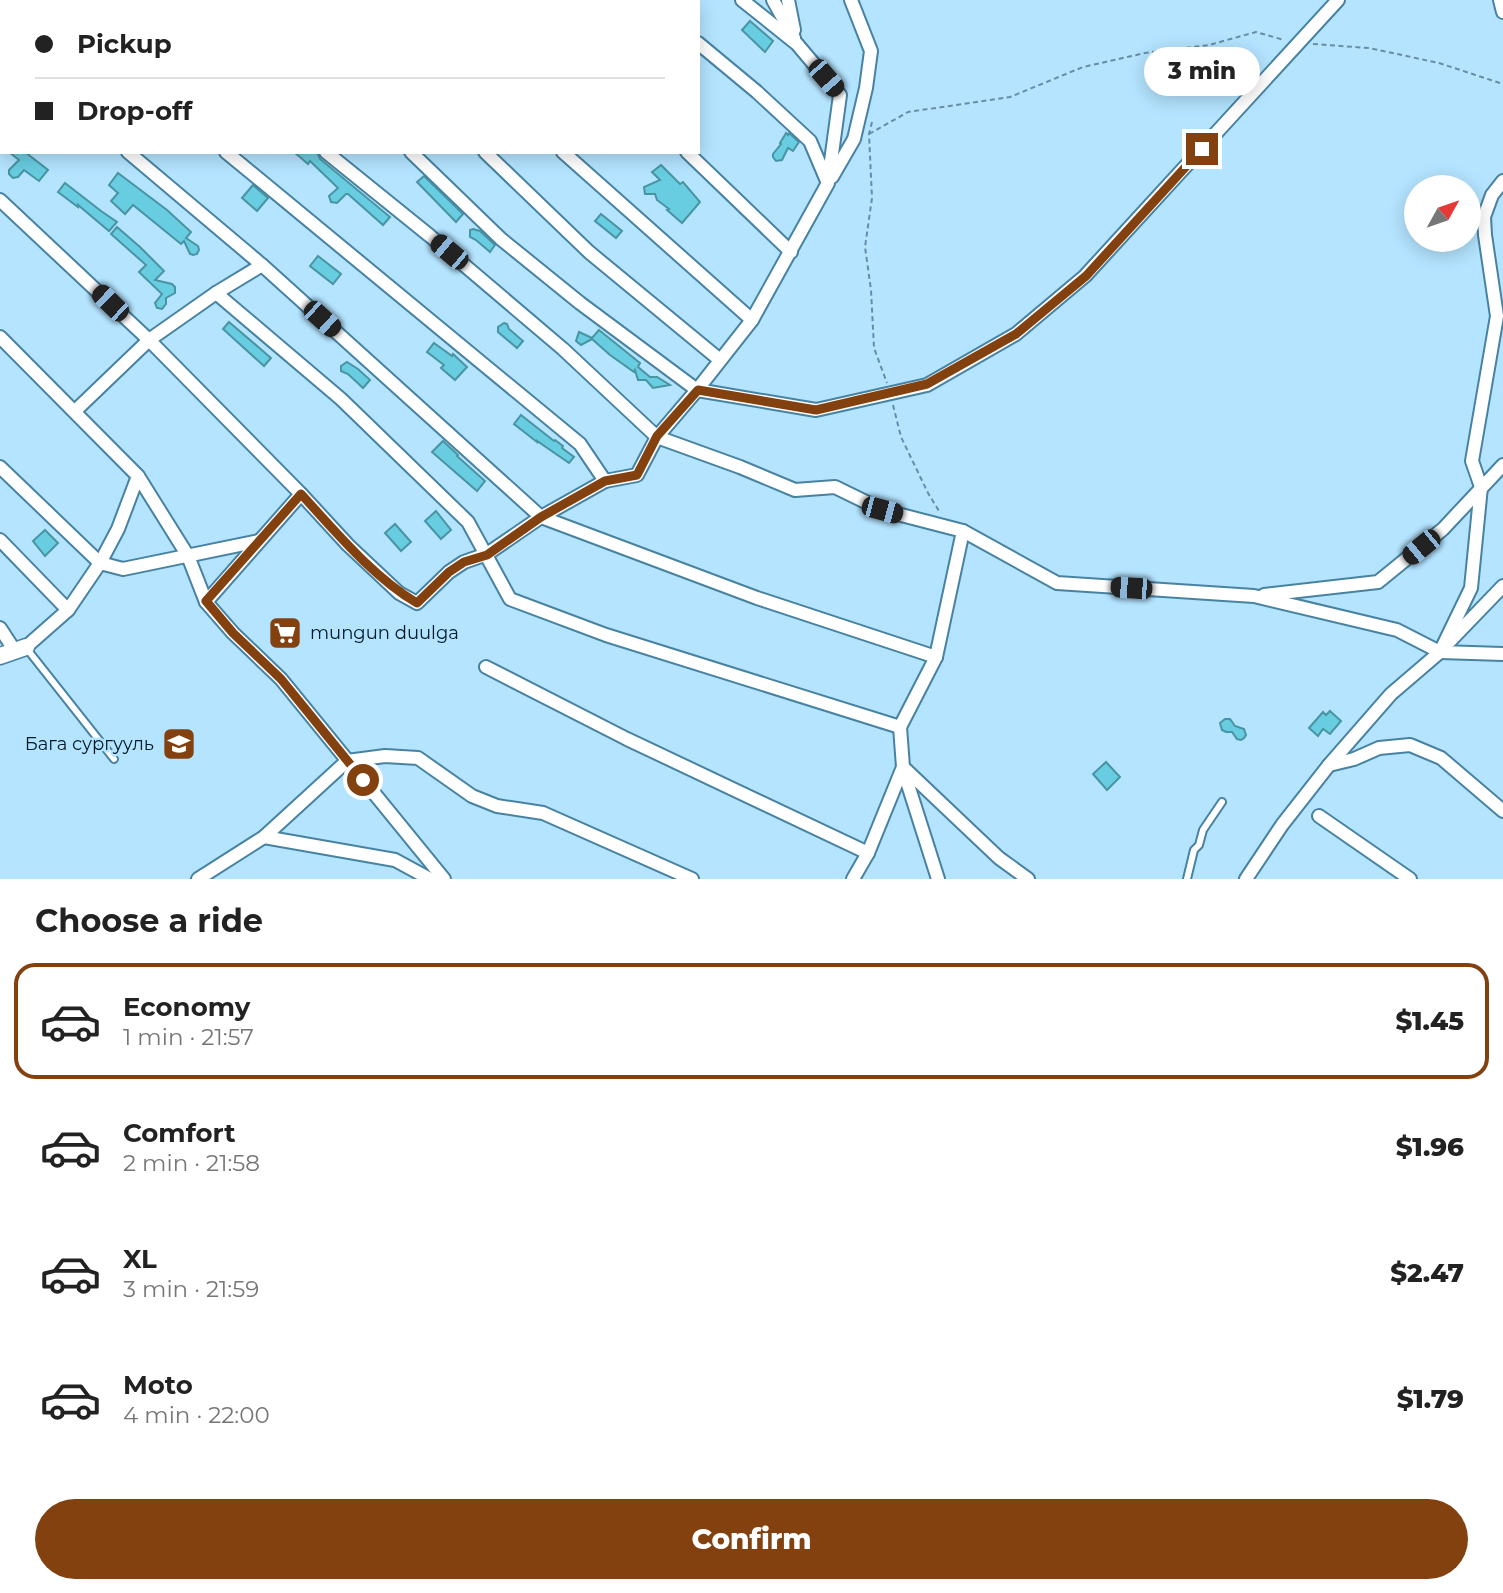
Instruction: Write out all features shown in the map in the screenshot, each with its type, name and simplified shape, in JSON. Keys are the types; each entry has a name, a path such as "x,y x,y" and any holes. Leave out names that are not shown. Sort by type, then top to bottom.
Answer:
{"street":[{"path":"742,0 797,44 840,94 828,183"},
{"path":"773,0 797,44"},
{"path":"788,0 797,44"},
{"path":"0,200 149,340 348,545 399,593 417,603 449,572 464,562 487,555 541,517 605,481 637,475 657,436 698,390 752,320 854,139 866,88 871,51 851,0"},
{"path":"413,154 501,239 580,303 698,390 816,410 927,384 1016,334 1086,276 1338,0"},
{"path":"1500,0 1503,12"},
{"path":"700,45 810,141 828,183"},
{"path":"130,154 262,265 541,517 757,598 936,657"},
{"path":"228,154 579,444 605,481"},
{"path":"328,154 564,349 657,436 795,490 835,487 882,510 964,531 1057,583 1254,596 1397,630 1440,652 1503,654"},
{"path":"487,154 589,251 720,360"},
{"path":"565,154 752,320"},
{"path":"689,154 791,252"},
{"path":"1440,652 1471,588 1481,487 1472,461 1497,316 1484,217 1492,195 1503,181"},
{"path":"75,411 149,340 216,293 262,265"},
{"path":"216,293 341,399 468,522 510,599 606,635 900,727"},
{"path":"0,337 138,476 188,556 206,601 233,633 281,679 444,879"},
{"path":"1254,596 1378,582 1443,529 1503,465"},
{"path":"0,467 100,563 123,569 260,541"},
{"path":"0,628 14,651 68,610 100,563 118,529 138,476"},
{"path":"206,601 301,494"},
{"path":"937,879 903,767 900,727 936,657 964,531"},
{"path":"0,540 68,610"},
{"path":"1246,879 1282,825 1329,765 1391,694 1440,652 1503,586"},
{"path":"485,667 627,739 868,853"},
{"path":"1329,765 1379,748 1410,745 1441,758 1503,811"},
{"path":"208,877 264,837 346,761 385,757 418,758 472,796 497,806 543,813 692,879"},
{"path":"853,879 868,853 903,767"},
{"path":"903,767 999,858 1028,879"},
{"path":"1319,816 1410,879"},
{"path":"264,837 395,860 430,879"}],"lane":[{"path":"14,651 114,759"},
{"path":"1186,879 1203,830 1222,802"}],"path":[{"path":"869,134 908,112 1010,97 1083,66 1144,53 1209,45 1256,32 1298,43 1369,48 1439,63 1503,84"},
{"path":"872,123 869,134 872,198 865,247 871,290 874,348 890,393 901,437 928,493 949,527"}],"building":[{"path":"750,21 773,41 765,52 742,30"},
{"path":"786,133 799,142 793,151 788,148 782,160 776,161 773,154"},
{"path":"12,154 28,154 48,170 39,181 24,170 18,177 13,178 9,170 19,160"},
{"path":"296,154 318,154 320,159 390,217 383,225 348,194 337,203 331,202 329,196 338,188 310,161 308,164"},
{"path":"661,165 680,184 683,182 700,202 682,223 657,200 655,194 645,194 644,187 660,180 652,172"},
{"path":"118,173 191,232 186,238 198,246 197,254 190,254 184,241 181,244 133,205 125,214 111,201 118,193 109,185"},
{"path":"424,176 463,214 456,222 417,182"},
{"path":"65,183 117,222 109,231 58,192"},
{"path":"253,185 268,198 257,211 242,198"},
{"path":"601,214 622,231 616,238 595,221"},
{"path":"117,227 164,271 155,280 175,287 175,293 166,298 162,309 157,308 155,303 162,294 139,272 146,265 111,234"},
{"path":"470,230 480,231 495,245 490,252 470,237"},
{"path":"318,256 341,274 333,284 310,266"},
{"path":"229,322 271,358 264,366 223,329"},
{"path":"504,323 523,341 517,348 498,332 498,327"},
{"path":"599,330 640,363 638,367 650,377 657,377 670,385 653,388 646,380 638,380 635,370 634,372 610,355 592,339 581,345 576,341 579,332 592,338"},
{"path":"434,343 452,356 453,354 467,367 455,380 441,368 444,365 427,352"},
{"path":"347,362 370,380 363,388 341,371 341,366"},
{"path":"521,415 574,457 569,463 514,424"},
{"path":"443,441 485,481 477,491 432,452"},
{"path":"436,511 451,530 441,539 425,521"},
{"path":"395,524 411,542 401,551 385,533"},
{"path":"45,530 58,543 45,556 33,541"},
{"path":"1330,711 1341,721 1330,734 1323,729 1318,736 1309,728 1323,712 1326,715"},
{"path":"1230,719 1235,726 1244,729 1244,738 1237,739 1232,732 1222,730 1220,723"},
{"path":"1106,762 1120,777 1107,790 1093,774"}],"place":[{"name":"mungun duulga","path":"285,633"},
{"name":"Бага сургууль","path":"179,744"}],"route":[{"path":"363,780 281,679 233,633 206,601 301,494 348,545 399,593 417,603 449,572 464,562 487,555 541,517 605,481 637,475 657,436 698,390 816,410 927,384 1016,334 1086,276 1202,149"}]}
